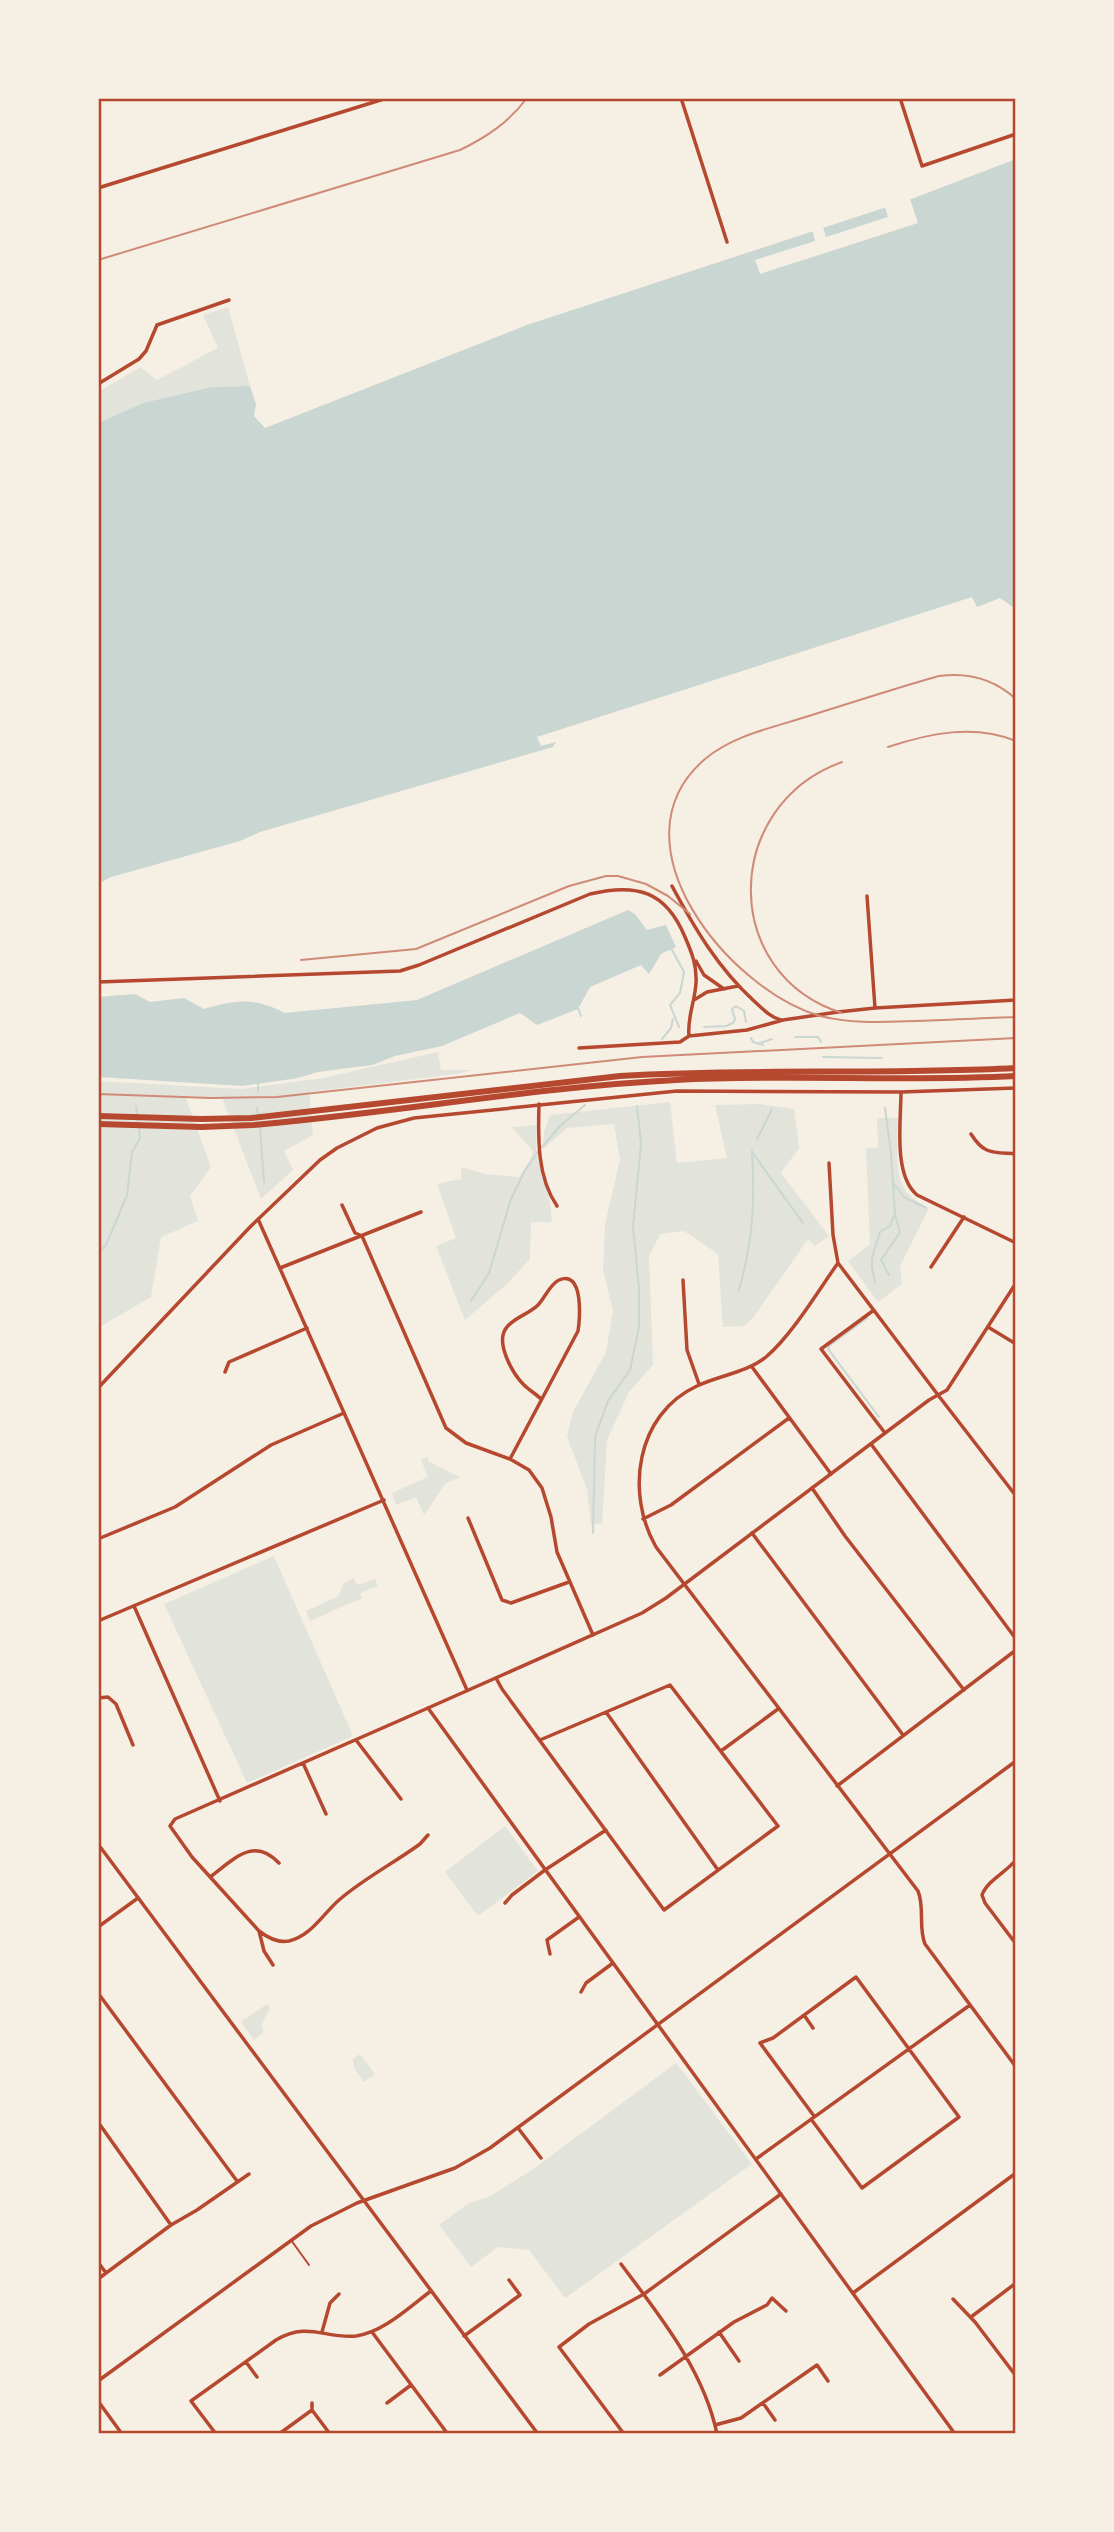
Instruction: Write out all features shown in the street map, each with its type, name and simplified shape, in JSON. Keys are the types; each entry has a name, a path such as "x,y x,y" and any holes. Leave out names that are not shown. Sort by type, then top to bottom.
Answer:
{"highway":[{"path":"267,1120 620,1076 752,1071 904,1072 1016,1068"},
{"path":"98,1124 119,1121 267,1120 654,1081 811,1077 901,1080 1016,1076"},
{"path":"98,1116 119,1121"}],"street":[{"path":"98,187 387,98"},
{"path":"681,98 727,242"},
{"path":"900,98 922,166 1016,134"},
{"path":"98,384 139,359 146,351 157,325 229,300"},
{"path":"671,886 720,966 770,1016 783,1020"},
{"path":"98,982 400,971 590,894 615,890 638,891 665,904 678,919 704,975 724,989"},
{"path":"867,896 875,1008"},
{"path":"689,1036 688,1026 696,985 695,959"},
{"path":"693,1002 707,992 738,986"},
{"path":"579,1048 680,1042 689,1036 747,1030 783,1020 875,1008 1016,1000"},
{"path":"98,1388 258,1219 320,1160 337,1148 377,1128 414,1118 677,1091 901,1092 1016,1088"},
{"path":"901,1092 902,1166 906,1182 917,1195 1016,1243"},
{"path":"539,1104 542,1171 550,1196 557,1206"},
{"path":"971,1134 979,1147 986,1151 1016,1154"},
{"path":"829,1163 833,1236 838,1263 1016,1496"},
{"path":"342,1205 355,1233 362,1236 446,1428 466,1443 510,1459 529,1470 542,1488 551,1517 557,1552 593,1635"},
{"path":"280,1268 421,1212"},
{"path":"931,1267 964,1217"},
{"path":"258,1219 467,1690"},
{"path":"838,1263 777,1346 752,1367 699,1385 665,1409 648,1433 639,1477 643,1519 656,1548 890,1854 921,1899 923,1941 1016,2067"},
{"path":"510,1459 578,1331 578,1292 575,1284 568,1280 561,1279 556,1282 538,1305 505,1329 502,1336 515,1374 541,1399"},
{"path":"683,1280 687,1350 699,1385"},
{"path":"428,1835 420,1844 339,1900 301,1937 287,1942 269,1938 259,1931 171,1829 172,1822 648,1610 952,1384 1016,1283"},
{"path":"874,1310 821,1349 885,1433"},
{"path":"988,1327 1016,1344"},
{"path":"225,1372 229,1362 307,1328"},
{"path":"752,1367 831,1474"},
{"path":"98,1539 176,1507 271,1445 345,1412"},
{"path":"643,1519 671,1506 789,1418"},
{"path":"871,1444 1016,1639"},
{"path":"812,1488 845,1536 964,1690"},
{"path":"98,1621 384,1500"},
{"path":"468,1518 502,1600 511,1603 569,1582"},
{"path":"752,1533 904,1735"},
{"path":"134,1606 220,1801"},
{"path":"837,1786 1016,1650"},
{"path":"496,1678 502,1689 664,1910 779,1826 670,1685 540,1740"},
{"path":"98,1698 108,1697 116,1704 133,1745"},
{"path":"428,1709 955,2434"},
{"path":"721,1751 778,1709"},
{"path":"606,1713 718,1870"},
{"path":"356,1740 401,1799"},
{"path":"98,2381 291,2240 333,2214 455,2168 490,2148 1016,1760"},
{"path":"303,1763 326,1814"},
{"path":"505,1903 545,1870 606,1829"},
{"path":"98,1844 538,2434"},
{"path":"210,1877 253,1849 268,1852 279,1863"},
{"path":"1016,1860 983,1890 982,1895 1016,1944"},
{"path":"98,1927 138,1898"},
{"path":"550,1954 547,1940 579,1917"},
{"path":"259,1931 264,1951 273,1965"},
{"path":"581,1992 586,1983 613,1963"},
{"path":"856,1978 959,2118 862,2188 760,2043 773,2038 804,2015 856,1978"},
{"path":"98,1993 237,2180"},
{"path":"756,2159 970,2005"},
{"path":"804,2015 813,2028"},
{"path":"98,2122 171,2225"},
{"path":"519,2128 541,2158"},
{"path":"853,2293 1016,2173"},
{"path":"98,2279 171,2225 249,2174"},
{"path":"624,2434 559,2347 589,2324 644,2294 781,2193"},
{"path":"98,2263 106,2273"},
{"path":"621,2264 673,2334 717,2434"},
{"path":"464,2336 520,2295 509,2280"},
{"path":"971,2317 1016,2283"},
{"path":"216,2434 191,2400 246,2362 290,2333 304,2330 351,2336 372,2332 431,2291"},
{"path":"322,2332 330,2303 339,2294"},
{"path":"660,2375 719,2332 760,2310 772,2298 786,2311"},
{"path":"953,2300 971,2317 1016,2376"},
{"path":"372,2332 447,2433"},
{"path":"719,2332 739,2361"},
{"path":"246,2362 257,2377"},
{"path":"715,2425 741,2418 817,2365 828,2381"},
{"path":"387,2403 411,2385"},
{"path":"98,2401 122,2434"},
{"path":"312,2403 312,2410 330,2434"},
{"path":"763,2403 775,2420"},
{"path":"279,2434 312,2410"}],"lane":[{"path":"291,2240 309,2264"}],"shaded area":[{"path":"1016,159 1016,609 1000,598 977,607 972,597 537,737 541,746 556,742 553,747 260,832 240,841 111,877 98,884 98,423 143,403 211,387 250,386 256,404 254,416 265,428 527,325 914,198"},
{"path":"228,307 250,386 210,387 143,403 98,423 98,392 141,367 157,380 218,348 203,315"},
{"path":"628,910 635,914 647,930 666,925 676,947 661,954 649,974 641,965 590,987 578,1009 537,1025 520,1013 442,1046 395,1056 372,1065 243,1086 98,1077 98,997 135,994 150,1002 184,998 204,1009 236,1002 254,1002 285,1013 417,1000"},
{"path":"438,1052 441,1070 474,1070 309,1092 313,1135 284,1151 293,1170 261,1199 222,1098 185,1096 211,1167 190,1196 198,1221 161,1237 151,1297 98,1328 98,1081 241,1089 323,1078"},
{"path":"670,1102 677,1163 727,1158 715,1105 760,1104 794,1109 799,1148 781,1173 829,1236 815,1246 808,1239 753,1318 744,1326 723,1327 718,1254 684,1231 660,1234 649,1256 653,1365 629,1392 607,1440 602,1523 591,1525 587,1489 567,1437 573,1412 606,1352 613,1311 603,1270 605,1224 620,1160 614,1124 567,1128 543,1149 544,1132 550,1115"},
{"path":"877,1118 898,1118 897,1156 902,1184 911,1196 929,1208 900,1266 902,1284 878,1302 848,1261 870,1244 866,1148 878,1148"},
{"path":"537,1125 536,1149 550,1202 552,1222 531,1222 530,1259 506,1285 465,1320 436,1246 456,1238 437,1184 461,1179 461,1167 486,1174 519,1177 533,1151 512,1127"},
{"path":"427,1457 429,1462 460,1477 446,1483 424,1515 416,1497 396,1505 392,1493 428,1477 421,1460"},
{"path":"274,1556 353,1736 247,1783 164,1604"},
{"path":"354,1578 357,1585 375,1579 378,1586 360,1593 362,1598 310,1621 306,1611 339,1596 343,1583"},
{"path":"505,1826 538,1871 478,1916 445,1872"},
{"path":"267,2004 270,2008 261,2026 264,2032 254,2040 241,2022"},
{"path":"360,2054 375,2074 364,2082 354,2068 353,2059"},
{"path":"676,2063 752,2164 565,2298 529,2250 498,2247 471,2267 439,2225 469,2203 489,2197 536,2167"}],"pier":[{"path":"909,196 918,223 760,274 755,260 815,241 812,228 822,224 826,237 888,217 884,204"}],"waterway":[{"path":"671,948 684,972 680,993 670,1005 679,1027"},
{"path":"704,1027 733,1023 735,1019 732,1009 736,1006 744,1011 746,1022"},
{"path":"578,1008 581,1016"},
{"path":"662,1039 671,1028 673,1019"},
{"path":"795,1037 818,1037 821,1042"},
{"path":"751,1038 753,1042 763,1045"},
{"path":"760,1043 772,1039"},
{"path":"823,1057 882,1058"},
{"path":"258,1083 258,1092"},
{"path":"542,1147 560,1126 585,1105"},
{"path":"136,1106 138,1123"},
{"path":"593,1533 595,1437 608,1401 630,1370 639,1327 639,1288 633,1227 641,1144 637,1106"},
{"path":"257,1108 258,1115"},
{"path":"885,1108 895,1215 900,1232 881,1260 889,1275"},
{"path":"757,1139 772,1109"},
{"path":"260,1127 264,1182"},
{"path":"98,1254 106,1245 127,1195 132,1152 140,1138 139,1129"},
{"path":"739,1290 752,1221 752,1151"},
{"path":"471,1301 489,1273 511,1199 525,1170 538,1152"},
{"path":"752,1152 803,1223"},
{"path":"894,1184 904,1197 926,1208"},
{"path":"875,1282 872,1266 874,1251 880,1232 890,1226 894,1216"},
{"path":"867,1318 828,1349 879,1417"}],"railway":[{"path":"98,260 460,150 497,128 527,98"},
{"path":"1016,699 999,686 980,678 939,676 743,737 705,759 678,793 669,831 675,870 692,909 718,945 750,977 785,1001 820,1016 856,1021 1016,1017"},
{"path":"888,747 952,732 984,733 1016,741"},
{"path":"842,762 803,784 774,814 757,850 751,889 756,928 773,963 802,993 842,1013"},
{"path":"301,960 416,949 569,886 606,876 618,876 646,884 668,896 690,914"},
{"path":"98,1094 211,1098 277,1097 642,1057 1016,1038"}]}
